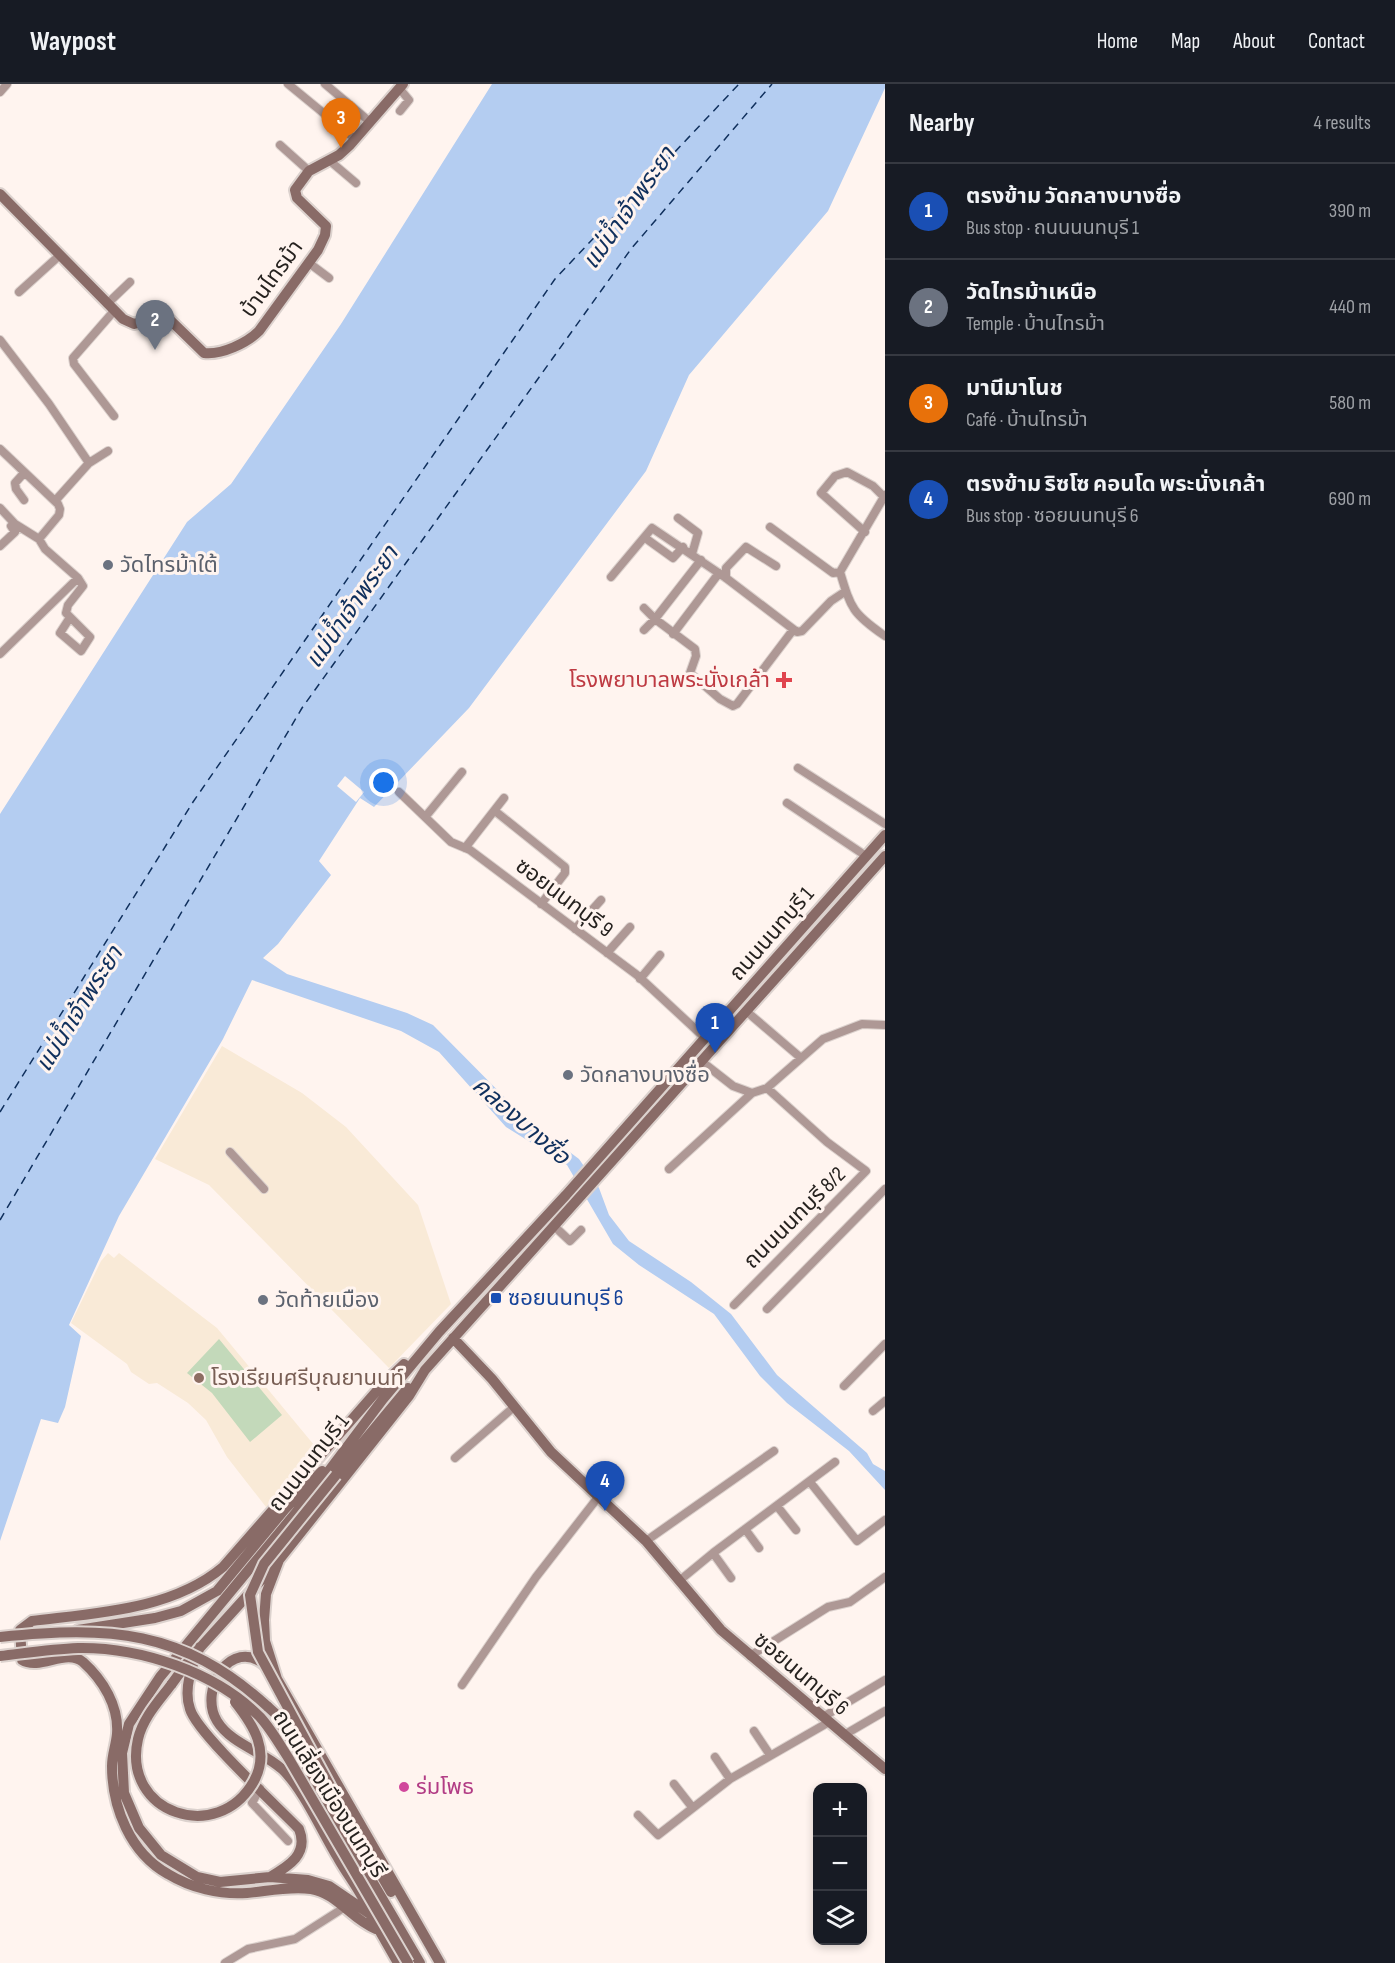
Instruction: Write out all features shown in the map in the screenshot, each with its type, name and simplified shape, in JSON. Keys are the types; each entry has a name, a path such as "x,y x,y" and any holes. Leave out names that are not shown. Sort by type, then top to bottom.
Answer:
{"main road":[{"path":"309,171 330,161 355,139 401,86"},
{"name":"บ้านไทรม้า","path":"0,194 123,320 134,324 165,315 204,353 215,352 250,341 309,263 326,230 322,220 295,194 309,171"},
{"name":"ถนนนนทบุรี 1","path":"602,1164 705,1038 885,835"},
{"name":"ถนนนนทบุรี 1","path":"370,1914 320,1883 270,1877 220,1882 197,1877 161,1855 150,1844 130,1811 124,1793 122,1753 134,1712 160,1677 313,1492 337,1457 439,1332 701,1061 884,860"},
{"name":"ถนนนนทบุรี 1","path":"440,1963 277,1679 265,1641 266,1594 279,1560 409,1396 425,1370 554,1226 570,1199"},
{"path":"376,1929 368,1926 345,1907 312,1889 276,1888 246,1893 218,1892 193,1886 166,1874 141,1852 120,1816 114,1793 112,1764 117,1733 115,1717 112,1702 103,1685 84,1664 73,1657 33,1664 22,1660 20,1630 32,1621 148,1603 204,1583 223,1567 382,1385 439,1332"},
{"name":"ซอยนนทบุรี 6","path":"453,1338 551,1452 646,1541 721,1630 844,1736 884,1767"},
{"path":"336,1797 258,1653 250,1595 264,1564 388,1409 425,1370"},
{"path":"0,1637 72,1630 155,1618 199,1602 217,1591 285,1509 337,1457"},
{"path":"227,1693 255,1730 261,1750 259,1771 250,1787 231,1808 207,1816 182,1815 171,1811 150,1795 140,1781 136,1762 141,1728 148,1715 200,1647 279,1560"},
{"path":"72,1630 159,1641 219,1668 291,1728 336,1797 432,1963"},
{"path":"200,1647 188,1689 190,1709 204,1732 299,1829 302,1837 301,1851 293,1861 270,1877"},
{"name":"ถนนเลี่ยงเมืองนนทบุรี","path":"0,1656 50,1651 101,1650 158,1659 183,1668 227,1693 260,1718 284,1751 408,1963"},
{"path":"277,1679 258,1659 234,1658 215,1678 212,1698 216,1720 231,1737 261,1754 289,1777 398,1963"},
{"name":"ถนนเลี่ยงเมืองนนทบุรี","path":"267,1706 299,1754 420,1963"}],"street":[{"path":"0,92 7,84"},
{"path":"288,84 355,139"},
{"path":"325,84 369,121"},
{"path":"400,111 409,100 401,86"},
{"path":"280,145 309,171"},
{"path":"330,161 356,183"},
{"path":"20,292 60,255"},
{"path":"309,263 328,278"},
{"path":"114,416 74,364 73,358 130,282"},
{"path":"0,340 49,404 89,463"},
{"path":"0,449 60,508 59,515 39,539"},
{"path":"55,501 89,463 108,451"},
{"path":"770,528 833,573 840,572 866,532 883,501 873,486 847,472 835,476 821,493 866,532"},
{"path":"24,473 15,483 16,489 24,500"},
{"path":"0,508 15,524 39,539 45,549 83,586 68,605 66,613 69,619"},
{"path":"678,518 698,533 692,554"},
{"path":"0,546 15,532 11,526 15,524"},
{"path":"611,578 652,528 722,575 793,630 802,631 831,601 846,591"},
{"path":"648,540 673,558 683,547"},
{"path":"673,634 726,568 746,547 776,566"},
{"path":"644,630 701,560"},
{"path":"840,572 856,615 885,636"},
{"path":"0,654 76,580"},
{"path":"644,608 694,649 696,656 690,673 720,699 733,706 737,704 793,630"},
{"path":"798,768 885,824"},
{"path":"426,816 462,772"},
{"name":"ซอยนนทบุรี 9","path":"399,792 451,842 465,848 607,953 640,979 705,1038"},
{"path":"465,848 504,798"},
{"path":"787,803 866,856"},
{"path":"495,811 565,867 565,873 541,904"},
{"path":"575,929 601,900"},
{"path":"607,953 630,927"},
{"path":"640,979 660,955"},
{"path":"746,1011 801,1058"},
{"path":"669,1169 752,1093 768,1088 824,1039 862,1024 885,1025"},
{"path":"701,1061 733,1086 752,1093"},
{"name":"ถนนนนทบุรี 8/2","path":"734,1305 866,1171 828,1142 768,1088"},
{"path":"230,1152 264,1189"},
{"path":"767,1309 885,1189"},
{"path":"554,1226 570,1241 581,1230"},
{"path":"844,1386 885,1344"},
{"path":"873,1411 885,1401"},
{"path":"456,1458 514,1407"},
{"path":"646,1541 774,1451"},
{"path":"679,1581 713,1552 835,1462"},
{"path":"810,1482 856,1541 885,1520"},
{"path":"462,1685 536,1577 599,1496"},
{"path":"777,1506 796,1530"},
{"path":"745,1529 759,1548"},
{"path":"713,1552 731,1578"},
{"path":"750,1656 828,1607 850,1602 885,1576"},
{"path":"638,1815 658,1835 730,1779 885,1680"},
{"path":"844,1736 885,1711"},
{"path":"754,1731 770,1755"},
{"path":"715,1757 730,1779"},
{"path":"674,1784 692,1807"},
{"path":"260,1788 252,1803 288,1841"},
{"path":"225,1963 248,1949 296,1939 345,1907"}],"shaded area":[{"path":"222,1046 302,1093 346,1127 418,1205 451,1304 389,1368 209,1185 155,1159"},
{"name":"โรงเรียนศรีบุณยานนท์","path":"108,1253 114,1258 119,1253 217,1328 319,1451 266,1507 227,1457 206,1420 188,1403 157,1383 149,1384 131,1372 127,1364 71,1323 101,1261"}],"green space":[{"path":"219,1339 282,1415 250,1442 212,1393 187,1373"}],"water":[{"path":"492,84 885,84 885,88 828,211 689,375 646,471 469,708 374,807 360,798 319,861 331,875 278,944 263,958 287,974 407,1013 433,1025 527,1120 579,1159 599,1188 609,1215 629,1241 691,1282 731,1314 777,1375 867,1453 873,1464 885,1471 885,1490 849,1451 787,1403 760,1376 714,1314 639,1265 613,1244 567,1165 506,1127 439,1052 401,1031 252,980 223,1039 119,1216 69,1325 81,1336 65,1407 58,1423 41,1419 0,1541 0,814 187,522 231,484 341,324"}],"pier":[{"path":"345,776 364,792 356,802 337,786"}],"ferry route":[{"path":"0,1112 193,802 555,279 739,84"},
{"path":"0,1220 302,708 631,249 772,84"}],"place":[{"name":"มานีมาโนช","path":"341,148"},
{"name":"วัดไทรม้าเหนือ","path":"155,350"},
{"name":"วัดไทรม้าใต้","path":"108,565"},
{"name":"โรงพยาบาลพระนั่งเกล้า","path":"784,680"},
{"name":"ตรงข้าม วัดกลางบางซื่อ","path":"715,1053"},
{"name":"วัดกลางบางซื่อ","path":"568,1075"},
{"name":"ซอยนนทบุรี 6","path":"496,1298"},
{"name":"วัดท้ายเมือง","path":"263,1300"},
{"name":"โรงเรียนศรีบุณยานนท์","path":"199,1378"},
{"name":"ตรงข้าม ริซโซ คอนโด พระนั่งเกล้า","path":"605,1511"},
{"name":"ร่มโพธ","path":"404,1787"}],"water label":[{"name":"แม่น้ำเจ้าพระยา","path":"629,208"},
{"name":"แม่น้ำเจ้าพระยา","path":"352,607"},
{"name":"แม่น้ำเจ้าพระยา","path":"79,1009"},
{"name":"คลองบางซื่อ","path":"521,1121"}]}
